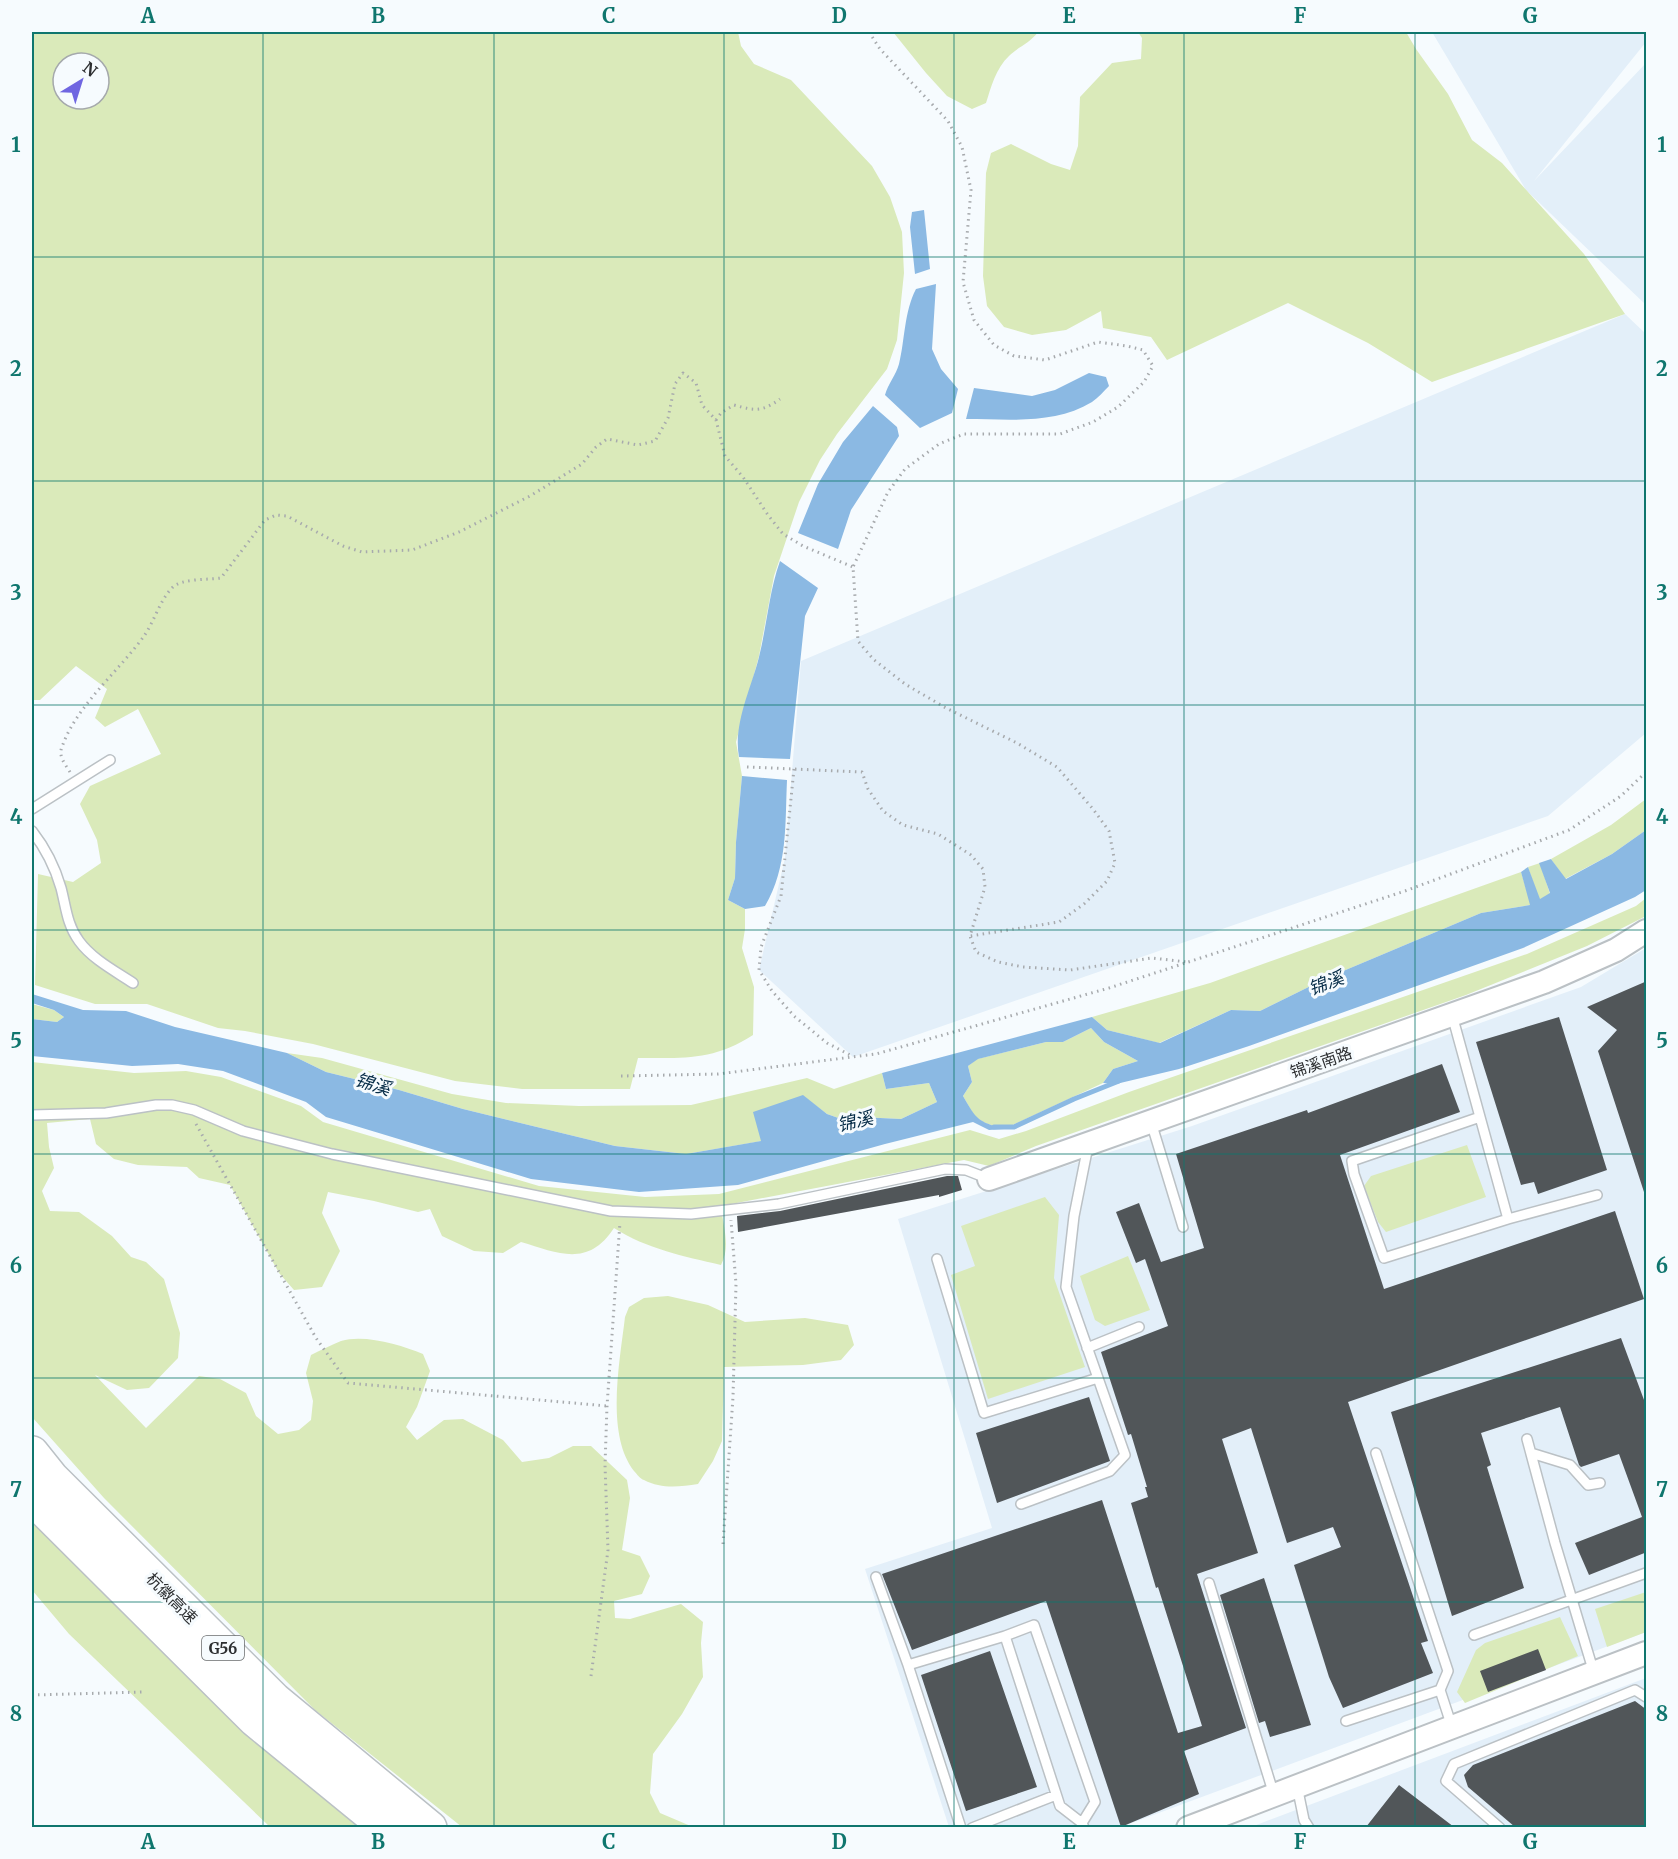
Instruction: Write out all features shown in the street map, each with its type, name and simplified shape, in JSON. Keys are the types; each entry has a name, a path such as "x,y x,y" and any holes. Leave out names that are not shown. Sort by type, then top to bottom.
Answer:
{"highway":[{"name":"杭徽高速","path":"32,1453 52,1478 275,1700 430,1827"},
{"name":"杭徽高速","path":"32,1498 255,1720 387,1827"}],"street":[{"name":"锦溪南路","path":"989,1179 1544,982 1616,950 1647,931"},
{"path":"1188,1827 1647,1653"}],"lane":[{"path":"32,809 110,760"},
{"path":"32,831 52,862 67,918 78,940 90,954 133,983"},
{"path":"1452,1015 1508,1220"},
{"path":"32,1115 106,1113 156,1105 172,1105 194,1110 243,1131 332,1155 611,1211 691,1214 779,1204 945,1169 966,1170 989,1179"},
{"path":"1480,1117 1352,1161 1354,1174 1384,1258 1598,1195"},
{"path":"1150,1122 1183,1227"},
{"path":"1021,1504 1110,1471 1125,1455 1066,1287 1074,1216 1089,1144"},
{"path":"937,1259 984,1413 1098,1378"},
{"path":"1087,1348 1139,1327"},
{"path":"1527,1439 1594,1673"},
{"path":"1531,1453 1569,1465 1588,1485 1600,1483"},
{"path":"1376,1454 1448,1671 1440,1690 1452,1727"},
{"path":"1474,1635 1647,1573"},
{"path":"876,1577 908,1665 961,1827"},
{"path":"1209,1583 1274,1795"},
{"path":"908,1665 1005,1636 1034,1624 1095,1802 1083,1825 1060,1806 1005,1636"},
{"path":"1346,1721 1440,1690"},
{"path":"1500,1827 1446,1780 1454,1764 1635,1690 1647,1697"},
{"path":"1297,1786 1304,1820 1309,1827"},
{"path":"972,1827 1056,1795"}],"path":[{"path":"869,32 880,49 948,121 962,147 971,190 963,282 974,320 994,345 1014,356 1044,360 1098,342 1143,350 1153,366 1144,382 1118,407 1093,422 1060,434 964,434 939,444 905,468 888,492 853,567 858,641 873,659 905,684 946,708 1017,743 1057,767 1109,831 1114,863 1107,881 1059,922 970,936"},
{"path":"76,781 62,760 61,749 83,710 144,635 172,587 185,582 221,578 265,520 276,515 287,516 343,546 362,552 412,550 459,532 530,496 582,464 596,447 607,439 638,445 655,441 668,418 675,384 683,373 696,383 702,405 716,420 725,456 743,477 783,534 803,546 853,567"},
{"path":"716,420 721,413 734,405 749,409 767,408 780,399"},
{"path":"747,767 862,772 868,789 883,810 903,825 938,834 970,855 983,869 986,887 970,936 976,952 998,962 1023,967 1070,970 1152,958 1189,962"},
{"path":"794,769 780,896 761,947 759,970 772,991 794,1016 827,1043 853,1057"},
{"path":"621,1076 718,1074 876,1054 1109,988 1405,891 1569,830 1621,796 1647,772"},
{"path":"194,1110 197,1127 305,1320 348,1383 606,1406"},
{"path":"723,1544 734,1397 736,1284 730,1209"},
{"path":"591,1676 608,1550 605,1465 606,1406 621,1211"},
{"path":"32,1695 142,1692"}],"shaded area":[{"path":"1432,32 1646,32 1646,42 1534,181 1646,63 1646,305 1526,190"},
{"path":"1625,314 1646,334 1646,733 1548,816 853,1057 759,970 785,858 801,661"},
{"path":"1646,948 1646,1632 1121,1827 949,1827 865,1569 992,1528 898,1219 1192,1126 1581,987"},
{"path":"1646,1678 1646,1827 1251,1827"}],"green space":[{"path":"32,32 738,32 741,46 754,64 791,80 872,166 890,197 902,232 904,273 897,340 887,369 837,434 820,460 799,502 774,576 759,656 736,742 742,776 735,878 728,900 745,909 742,948 754,987 753,1035 711,1054 684,1058 638,1058 630,1089 522,1089 455,1081 313,1044 218,1028 147,1004 95,1004 35,985 38,874 73,882 101,863 97,840 80,804 90,786 161,754 138,709 105,727 95,718 107,689 76,666 40,700 32,700"},
{"path":"893,32 1038,32 1004,61 994,78 986,103 972,109 947,96"},
{"path":"1138,32 1406,32 1448,94 1472,140 1502,163 1584,254 1625,314 1432,382 1368,343 1288,303 1167,360 1151,337 1103,328 1101,311 1066,330 1032,335 1004,327 987,306 983,276 986,173 991,153 1011,144 1051,164 1070,170 1078,146 1080,97 1112,63 1141,59 1142,38"},
{"path":"1646,799 1646,830 1612,854 1565,879 1551,859 1611,825"},
{"path":"1540,863 1550,894 1539,900 1528,867"},
{"path":"1521,872 1531,905 1481,913 1329,977 1260,1011 1231,1010 1159,1043 1107,1030 1092,1017 1210,983"},
{"path":"1646,898 1646,916 1587,946 1466,995 1036,1146 989,1166 964,1160 721,1206 726,1251 721,1265 652,1247 614,1228 604,1241 594,1249 583,1253 560,1253 521,1242 503,1253 474,1251 442,1236 430,1209 418,1212 328,1192 322,1213 340,1251 322,1287 294,1290 279,1273 230,1185 199,1178 187,1167 138,1165 114,1159 96,1144 90,1119 47,1123 54,1168 42,1191 50,1211 79,1212 112,1236 131,1257 146,1262 164,1279 180,1333 178,1358 149,1388 127,1390 95,1375 146,1428 199,1376 220,1379 246,1393 256,1416 278,1434 299,1430 311,1420 313,1401 306,1373 311,1355 341,1341 372,1340 394,1344 423,1354 430,1371 417,1407 406,1427 417,1440 444,1420 463,1419 503,1440 522,1462 549,1458 573,1446 591,1446 627,1480 630,1498 622,1550 640,1556 650,1576 642,1594 614,1601 615,1618 630,1619 681,1604 703,1622 701,1643 703,1677 682,1714 653,1754 650,1793 660,1813 693,1827 462,1827 315,1710 104,1498 32,1417 32,1062 134,1073 186,1071 221,1077 301,1106 323,1122 539,1186 645,1197 719,1194 970,1130 999,1139 1026,1131 1129,1092 1527,954 1636,906"},
{"path":"32,1004 54,1010 64,1017 57,1022 32,1019"},
{"path":"1091,1028 1104,1042 1138,1061 1113,1069 1103,1083 1004,1129 975,1117 963,1096 972,1082 968,1066 977,1059 1046,1042 1063,1042"},
{"path":"287,1053 322,1058 452,1094 506,1103 579,1106 691,1105 807,1078 834,1089 882,1073 886,1089 929,1083 937,1102 901,1119 859,1117 844,1120 827,1114 803,1096 762,1141 686,1154 615,1146 463,1109 326,1072"},
{"path":"1467,1145 1486,1197 1386,1232 1378,1222 1364,1186 1371,1176"},
{"path":"1045,1197 1059,1215 1054,1278 1085,1367 988,1399 951,1275 975,1266 961,1226"},
{"path":"1128,1256 1150,1310 1105,1326 1095,1320 1080,1276"},
{"path":"668,1296 708,1305 745,1322 805,1318 848,1325 854,1345 841,1360 803,1365 724,1367 722,1441 713,1461 698,1484 657,1485 640,1478 625,1456 617,1417 618,1375 625,1317 629,1307 644,1298"},
{"path":"32,1511 361,1827 270,1827 69,1634 32,1590"},
{"path":"1646,1592 1646,1632 1607,1647 1595,1609"},
{"path":"1560,1617 1578,1656 1465,1703 1457,1692 1476,1650 1485,1643"}],"water":[{"path":"924,210 930,269 915,274 910,227 912,212"},
{"path":"936,284 932,349 941,369 958,389 952,413 920,428 885,395 899,364 907,317 916,289"},
{"path":"1089,373 1106,377 1109,386 1094,400 1077,409 1030,419 966,419 974,388 1032,396 1055,390"},
{"path":"873,406 897,427 899,436 851,510 838,549 798,533 818,484 843,442"},
{"path":"780,561 818,588 805,616 790,759 739,757 738,732 759,657"},
{"path":"742,776 787,780 784,845 778,876 765,906 745,909 728,900 735,878"},
{"path":"1646,830 1646,890 1523,948 1249,1046 1179,1069 1116,1084 1103,1083 1113,1069 1138,1061 1104,1042 1091,1028 1063,1042 1046,1042 978,1059 968,1066 972,1082 963,1096 979,1118 988,1124 1004,1129 989,1130 973,1122 738,1185 639,1192 531,1179 326,1117 306,1102 223,1071 178,1064 132,1066 32,1056 32,1019 57,1022 64,1017 54,1010 32,1003 32,994 83,1010 126,1011 175,1027 287,1053 326,1072 463,1109 615,1146 686,1154 761,1141 753,1112 803,1095 827,1114 844,1120 859,1117 901,1119 937,1102 929,1083 886,1089 882,1073 1092,1017 1107,1030 1160,1043 1231,1010 1260,1011 1329,977 1481,913 1530,905 1521,872 1528,867 1540,899 1550,893 1539,863 1551,859 1566,879 1612,854"}],"building":[{"path":"1647,981 1647,1191 1644,1192 1598,1051 1617,1030 1587,1007"},
{"path":"1559,1017 1607,1170 1538,1194 1534,1182 1521,1185 1476,1042"},
{"path":"1442,1064 1460,1112 1340,1155 1384,1289 1615,1211 1644,1299 1348,1402 1428,1641 1421,1643 1433,1673 1343,1708 1329,1677 1294,1565 1341,1547 1333,1527 1287,1543 1251,1428 1222,1439 1258,1553 1197,1574 1246,1728 1184,1751 1199,1794 1121,1827 1046,1601 912,1650 882,1574 1102,1500 1178,1733 1202,1726 1158,1587 1156,1588 1131,1503 1148,1497 1145,1487 1147,1487 1131,1434 1128,1435 1101,1352 1168,1326 1145,1259 1136,1263 1116,1212 1139,1203 1161,1262 1204,1248 1176,1154 1307,1110 1308,1113"},
{"path":"947,1176 958,1176 962,1190 939,1197 939,1195 738,1232 737,1216 780,1211"},
{"path":"1621,1338 1647,1408 1647,1552 1589,1575 1575,1543 1642,1517 1619,1454 1581,1467 1579,1465 1560,1407 1481,1433 1491,1465 1487,1467 1524,1588 1452,1616 1391,1412"},
{"path":"1089,1397 1110,1461 997,1503 976,1433"},
{"path":"1264,1578 1311,1725 1270,1737 1265,1721 1259,1723 1220,1595"},
{"path":"1538,1649 1546,1670 1488,1692 1480,1671"},
{"path":"990,1651 1037,1787 966,1811 921,1675"},
{"path":"1635,1701 1647,1710 1647,1827 1515,1827 1468,1787 1464,1775 1473,1765"},
{"path":"1399,1785 1454,1827 1366,1827"}],"waterway":[{"name":"锦溪","path":"994,1127 1014,1127 1119,1081"}]}
